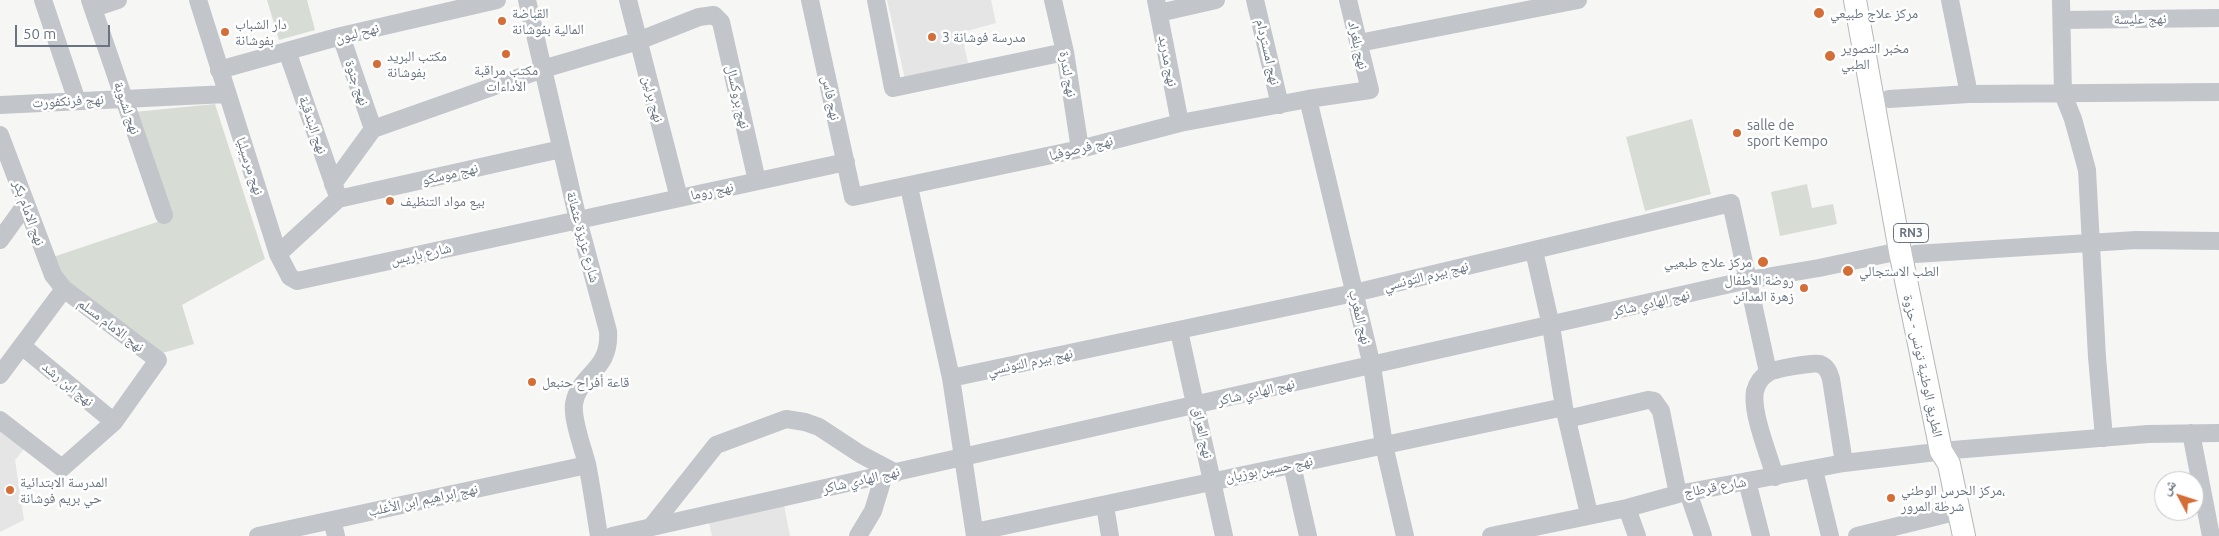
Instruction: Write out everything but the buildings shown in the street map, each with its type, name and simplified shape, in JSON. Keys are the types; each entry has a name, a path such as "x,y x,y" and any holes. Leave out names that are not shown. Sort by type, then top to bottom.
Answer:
{"main road":[{"name":"الطريق الوطنية تونس - حزوة","path":"1855,0 1908,252 1941,373 1947,455 1964,536"},
{"name":"الطريق الوطنية تونس - حزوة","path":"1871,0 1890,99 1908,252"}],"street":[{"path":"42,0 77,101"},
{"path":"92,4 118,0"},
{"name":"نهج مرسيليا","path":"198,0 278,254"},
{"name":"نهح ليون","path":"219,70 342,36 497,0"},
{"name":"شارع عزيزة عثمانة","path":"527,0 578,220 604,313 609,346 605,358 577,394 574,402 574,410 587,464 600,536"},
{"name":"نهج برلين","path":"628,0 679,198"},
{"name":"نهج فاس","path":"810,0 853,197"},
{"path":"876,0 893,88 1065,52"},
{"name":"نهج لندرة","path":"1053,0 1065,52 1080,149"},
{"path":"1157,6 1216,0"},
{"name":"نهج امستردام","path":"1255,0 1280,105"},
{"name":"نهج بلغراد","path":"1348,0 1359,43 1364,74 1370,90"},
{"path":"1359,43 1578,0"},
{"path":"1950,0 1969,94"},
{"path":"2061,0 2063,94 2073,119 2087,170 2097,357 2104,438"},
{"name":"نهج لشبوبة","path":"92,4 164,215"},
{"name":"نهج مدريد","path":"1157,6 1180,123"},
{"name":"نهج بروكسال","path":"638,40 699,17 714,14 721,22 757,181"},
{"name":"نهج عليسة","path":"2062,20 2219,18"},
{"name":"نهج جنوة","path":"342,36 373,129"},
{"path":"278,254 336,191 373,129 544,69 638,40"},
{"name":"نهج البندقية","path":"287,51 336,191"},
{"name":"نهج فرصوفيا","path":"853,197 1080,149 1180,123 1280,105 1308,98 1370,90"},
{"path":"1890,99 1969,94 2219,92"},
{"name":"نهج فرنكفورت","path":"0,105 227,94"},
{"name":"نهج المغرب","path":"1308,98 1372,366 1384,445 1405,536"},
{"name":"نهج الامام بكر","path":"0,135 44,256 53,275 64,289"},
{"name":"نهج موسكو","path":"336,191 561,149"},
{"name":"نهج روما","path":"578,220 846,162"},
{"path":"909,186 951,378 975,534"},
{"path":"0,240 26,204"},
{"name":"نهج بيرم التونسي","path":"951,378 1354,293 1731,204 1768,372"},
{"name":"شارع باريس","path":"278,254 290,277 297,281 578,220"},
{"name":"نهج الهادي شاكر","path":"612,536 890,474 962,456 1551,326 1748,280 1908,252 2091,242 2219,241"},
{"path":"1534,251 1551,326 1565,413 1590,514"},
{"path":"0,375 64,289"},
{"name":"نهج الامام مسلم","path":"64,289 158,360 114,422"},
{"name":"نهج العراق","path":"1180,331 1224,536"},
{"name":"نهج ابن رشد","path":"22,346 114,422"},
{"path":"1775,477 1757,411 1755,393 1758,381 1768,372 1810,364 1819,364 1827,368 1834,387 1844,463"},
{"name":"نهج حسين بوزيان","path":"975,534 1105,506 1213,479 1292,465 1384,445 1648,400 1654,401 1661,411 1683,493"},
{"path":"651,527 716,445 786,419 805,422 819,427 890,474 874,511 858,536"},
{"path":"0,420 62,468 114,422"},
{"path":"2191,433 2211,536"},
{"name":"شارع قرطاج","path":"1491,536 1590,514 1627,508 1683,493 1844,463 1947,455 2148,434 2219,433"},
{"name":"نهج ابراهيم ابن الأغلب","path":"258,536 334,528 587,464"},
{"path":"1292,465 1308,536"},
{"path":"1814,470 1830,536"},
{"path":"1747,481 1761,536"},
{"path":"1683,493 1703,536"},
{"path":"1105,506 1110,536"},
{"path":"1627,508 1637,536"},
{"path":"1858,536 1959,511"}],"shaded area":[{"path":"267,0 307,0 315,30 279,40"},
{"name":"مدرسة فوشانة 3","path":"887,0 991,0 996,23 967,31 970,43 964,45 968,63 905,79"},
{"path":"215,104 265,259 182,305 194,344 159,354 69,285 50,258 169,218 134,112"},
{"path":"1692,119 1711,194 1645,211 1626,137"},
{"path":"1807,184 1812,208 1833,204 1837,224 1780,236 1771,192"},
{"name":"المدرسة الابتدائية حي بريم فوشانة","path":"0,427 25,448 15,460 24,520 0,532"},
{"path":"784,505 790,536 712,536 708,519"}],"place":[{"name":"مركز علاج طبيعي","path":"1819,13"},
{"name":"القباضة المالية بفوشانة","path":"502,21"},
{"name":"دار الشباب بفوشانة","path":"225,32"},
{"name":"مدرسة فوشانة 3","path":"932,37"},
{"name":"مكتب مراقبة الأداءات","path":"506,54"},
{"name":"مخبر التصوير الطبي","path":"1830,56"},
{"name":"مكتب البريد بفوشانة","path":"377,64"},
{"name":"salle de sport Kempo","path":"1737,133"},
{"name":"بيع مواد التنظيف","path":"390,201"},
{"name":"مركز علاج طبعيي","path":"1763,262"},
{"name":"الطب الاستجالي","path":"1848,271"},
{"name":"روضة الأطفال زهرة المدائن","path":"1804,288"},
{"name":"قاعة أفراح حنبعل","path":"532,382"},
{"name":"المدرسة الابتدائية حي بريم فوشانة","path":"10,490"},
{"name":"مركز الحرس الوطني، شرطة المرور","path":"1891,498"}]}
